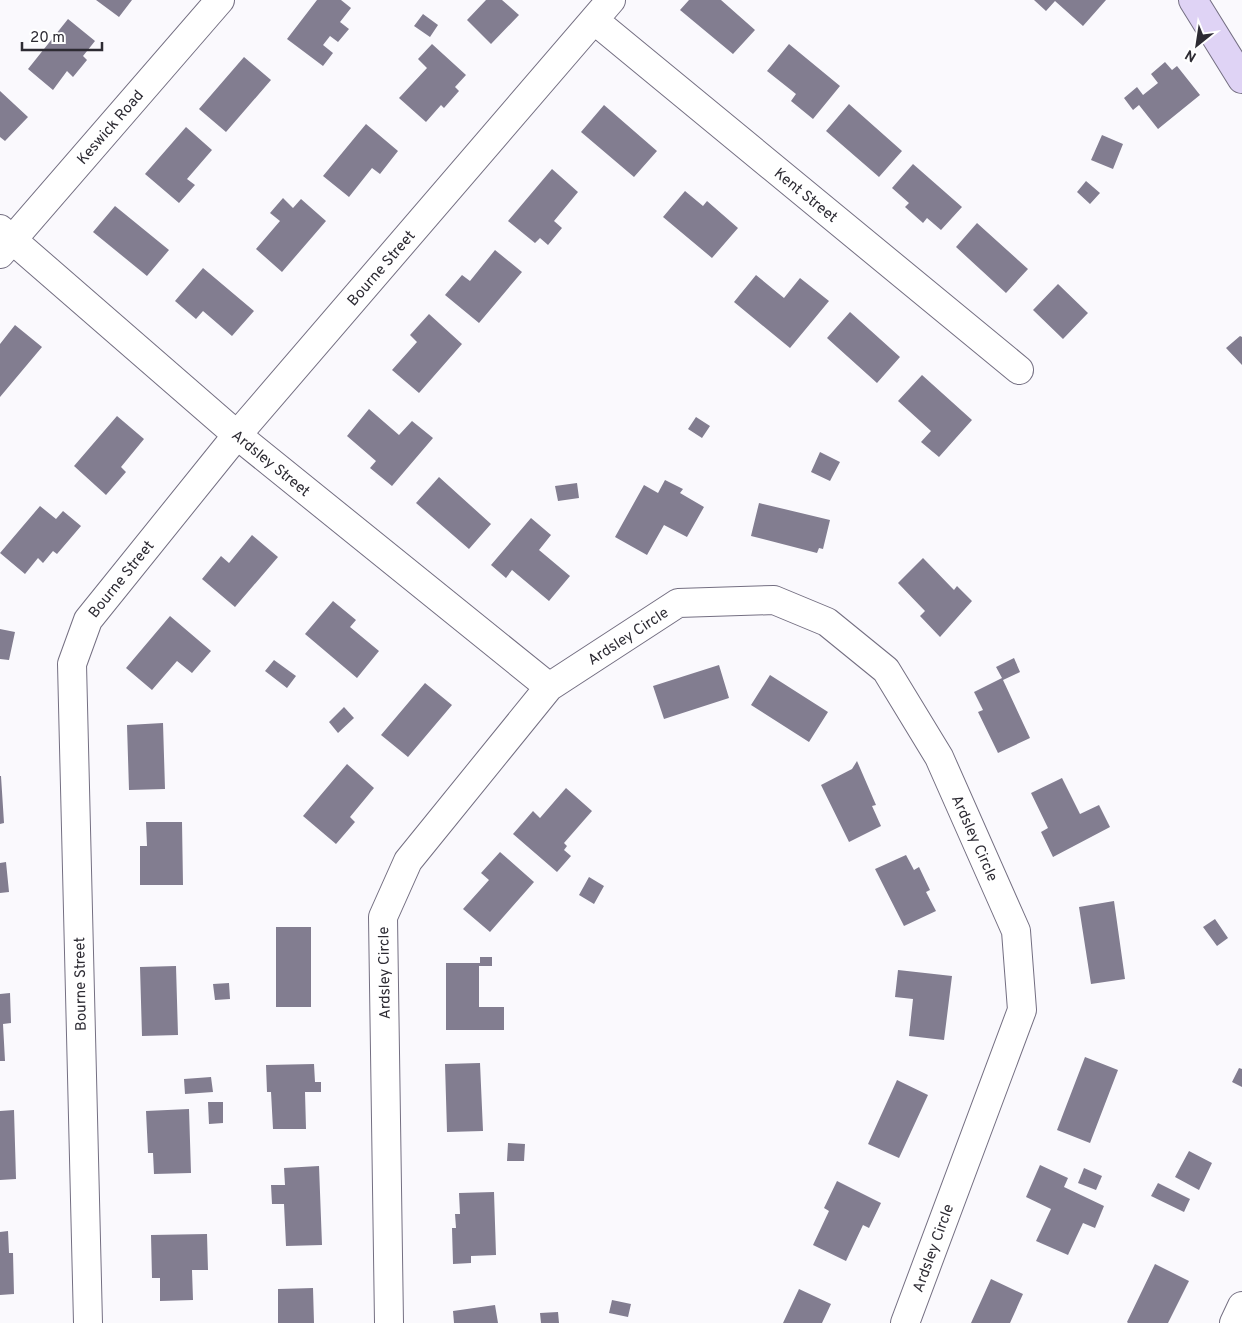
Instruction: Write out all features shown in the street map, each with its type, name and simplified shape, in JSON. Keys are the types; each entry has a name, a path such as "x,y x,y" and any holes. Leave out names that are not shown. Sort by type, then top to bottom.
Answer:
{"main road":[{"path":"1192,0 1242,78"}],"street":[{"name":"Keswick Road","path":"4,241 220,0"},
{"name":"Kent Street","path":"603,10 1019,370"},
{"name":"Bourne Street","path":"88,1323 72,664 88,620 237,435 603,10"},
{"name":"Ardsley Street","path":"4,241 237,435 549,688"},
{"name":"Ardsley Circle","path":"389,1323 383,917 408,861 549,688 678,603 774,600 826,622 886,670 939,756 1016,931 1022,1010 905,1323"},
{"path":"1234,1323 1242,1306"}],"building":[{"path":"96,0 132,0 119,17"},
{"path":"317,0 341,0 351,8 340,22 349,29 338,42 330,36 323,45 333,53 323,66 287,39"},
{"path":"486,0 502,0 519,15 491,44 467,20"},
{"path":"689,0 721,0 755,30 733,54 680,10"},
{"path":"1034,0 1106,0 1083,26 1055,1 1046,11"},
{"path":"423,14 438,25 430,37 414,26"},
{"path":"68,19 95,41 83,56 87,60 73,77 67,71 53,90 28,69"},
{"path":"432,44 466,75 455,87 459,91 444,108 441,105 426,122 399,98 427,68 418,59"},
{"path":"789,44 840,86 813,119 791,101 796,94 767,71"},
{"path":"244,57 271,80 226,132 199,109"},
{"path":"1165,62 1172,70 1177,66 1200,95 1158,129 1139,105 1133,110 1124,98 1137,87 1143,95 1158,83 1151,74"},
{"path":"0,91 28,117 5,141 0,137"},
{"path":"849,104 902,151 879,177 826,131"},
{"path":"604,105 657,151 634,177 581,132"},
{"path":"366,124 398,151 380,174 372,168 349,197 323,176"},
{"path":"186,127 212,150 187,179 195,185 179,203 145,174"},
{"path":"1102,135 1123,144 1113,169 1091,160"},
{"path":"913,164 962,207 941,230 927,218 923,223 905,207 909,203 892,188"},
{"path":"552,169 578,192 554,221 562,228 548,245 540,238 535,243 508,221"},
{"path":"1086,181 1100,193 1090,204 1077,192"},
{"path":"685,191 703,206 707,201 738,228 712,258 663,217"},
{"path":"283,198 293,208 301,199 326,221 282,272 256,249 280,221 270,213"},
{"path":"115,206 169,250 147,276 93,232"},
{"path":"977,223 1028,269 1006,293 956,247"},
{"path":"495,250 522,272 479,323 445,295 462,275 470,281"},
{"path":"203,268 254,311 232,336 203,311 196,319 175,301"},
{"path":"756,275 784,298 800,278 829,301 790,348 734,302"},
{"path":"1058,284 1088,313 1063,339 1033,310"},
{"path":"850,312 900,357 877,383 827,338"},
{"path":"429,314 462,344 419,393 392,370 417,342 410,335"},
{"path":"15,325 42,347 0,397 0,344"},
{"path":"1240,336 1242,337 1242,365 1226,348"},
{"path":"922,375 972,420 939,457 921,442 931,431 898,401"},
{"path":"369,409 399,435 412,421 433,438 392,486 370,468 376,461 347,436"},
{"path":"117,416 144,439 121,467 126,472 106,495 74,466"},
{"path":"696,417 710,426 702,438 688,429"},
{"path":"820,452 840,462 830,481 811,472"},
{"path":"439,477 491,524 469,549 416,503"},
{"path":"665,480 683,489 680,493 704,507 687,537 664,525 647,555 615,537 644,485 658,493"},
{"path":"577,483 579,498 558,501 555,486"},
{"path":"759,503 830,520 823,549 819,548 817,553 751,536"},
{"path":"40,506 56,519 63,511 81,526 57,554 53,551 43,563 38,558 25,574 0,553"},
{"path":"531,518 551,535 539,550 570,576 549,601 512,570 506,578 491,565"},
{"path":"252,535 278,557 235,607 202,579 221,556 229,563"},
{"path":"923,558 954,590 957,586 972,601 940,637 920,616 925,611 898,583"},
{"path":"333,601 356,620 350,627 379,651 357,678 305,634"},
{"path":"170,616 211,651 192,673 177,661 152,690 126,668"},
{"path":"0,629 15,632 9,660 0,659"},
{"path":"1014,658 1020,672 1003,680 1030,738 998,753 978,712 983,710 974,692 1002,678 996,667"},
{"path":"274,660 296,676 287,688 265,671"},
{"path":"719,665 729,698 664,719 653,686"},
{"path":"770,675 828,712 809,742 751,705"},
{"path":"425,683 452,705 408,757 381,735"},
{"path":"344,707 354,718 338,733 329,722"},
{"path":"163,723 165,789 129,790 127,725"},
{"path":"857,761 876,805 872,806 881,826 849,842 821,785 852,769"},
{"path":"347,764 374,788 350,817 355,822 336,844 303,816"},
{"path":"0,776 4,823 0,824"},
{"path":"1062,778 1080,814 1099,805 1110,827 1053,857 1041,832 1048,828 1031,793"},
{"path":"566,788 592,811 564,843 567,846 564,850 571,856 557,872 513,834 533,811 540,818"},
{"path":"146,822 182,822 183,885 140,885 140,846 147,846"},
{"path":"500,852 534,882 490,932 463,909 489,880 481,873"},
{"path":"906,855 914,870 919,867 930,890 926,892 936,911 904,926 875,869"},
{"path":"6,862 9,892 0,893 0,863"},
{"path":"589,877 604,886 594,904 579,895"},
{"path":"1114,901 1125,979 1091,984 1079,907"},
{"path":"1215,919 1228,938 1217,946 1203,927"},
{"path":"276,927 311,927 311,1007 276,1007"},
{"path":"480,957 492,957 492,966 479,966 479,1007 504,1007 504,1030 446,1030 446,963 480,963"},
{"path":"176,966 178,1035 142,1036 140,967"},
{"path":"898,970 952,976 944,1040 909,1036 913,999 895,997"},
{"path":"229,983 230,999 215,1000 213,984"},
{"path":"10,993 11,1023 3,1024 5,1061 0,1061 0,994"},
{"path":"1085,1057 1118,1070 1090,1143 1057,1130"},
{"path":"480,1063 483,1131 447,1132 445,1064"},
{"path":"314,1064 315,1082 321,1082 321,1092 305,1092 306,1129 273,1129 271,1092 267,1092 266,1065"},
{"path":"1239,1068 1242,1069 1242,1087 1232,1082"},
{"path":"211,1077 213,1092 185,1094 184,1079"},
{"path":"897,1080 928,1095 899,1158 868,1144"},
{"path":"208,1102 223,1102 223,1123 209,1124"},
{"path":"189,1109 191,1173 154,1174 153,1153 148,1153 146,1111"},
{"path":"14,1110 16,1179 0,1180 0,1111"},
{"path":"508,1143 525,1144 524,1161 507,1161"},
{"path":"1189,1151 1212,1163 1199,1190 1175,1177"},
{"path":"1040,1165 1068,1178 1064,1187 1104,1206 1095,1228 1083,1223 1068,1255 1036,1241 1051,1209 1026,1197"},
{"path":"319,1166 322,1245 286,1246 284,1204 272,1204 271,1185 285,1185 284,1168"},
{"path":"1084,1168 1102,1176 1096,1190 1078,1183"},
{"path":"837,1181 881,1203 869,1228 863,1225 846,1261 813,1245 829,1211 824,1208"},
{"path":"1158,1183 1190,1199 1184,1212 1151,1196"},
{"path":"494,1192 496,1255 471,1256 471,1263 453,1264 452,1228 456,1228 455,1214 460,1214 459,1193"},
{"path":"8,1231 9,1253 13,1253 14,1294 0,1295 0,1232"},
{"path":"207,1234 208,1270 192,1270 193,1300 160,1301 160,1278 152,1278 151,1235"},
{"path":"1155,1264 1189,1281 1168,1323 1128,1323 1127,1322"},
{"path":"991,1279 1023,1294 1010,1323 971,1323"},
{"path":"313,1288 314,1323 278,1323 278,1289"},
{"path":"799,1289 831,1304 822,1323 783,1323"},
{"path":"612,1300 631,1304 628,1317 609,1313"},
{"path":"495,1305 498,1323 454,1323 453,1311"},
{"path":"558,1312 559,1323 541,1323 540,1313"}]}
